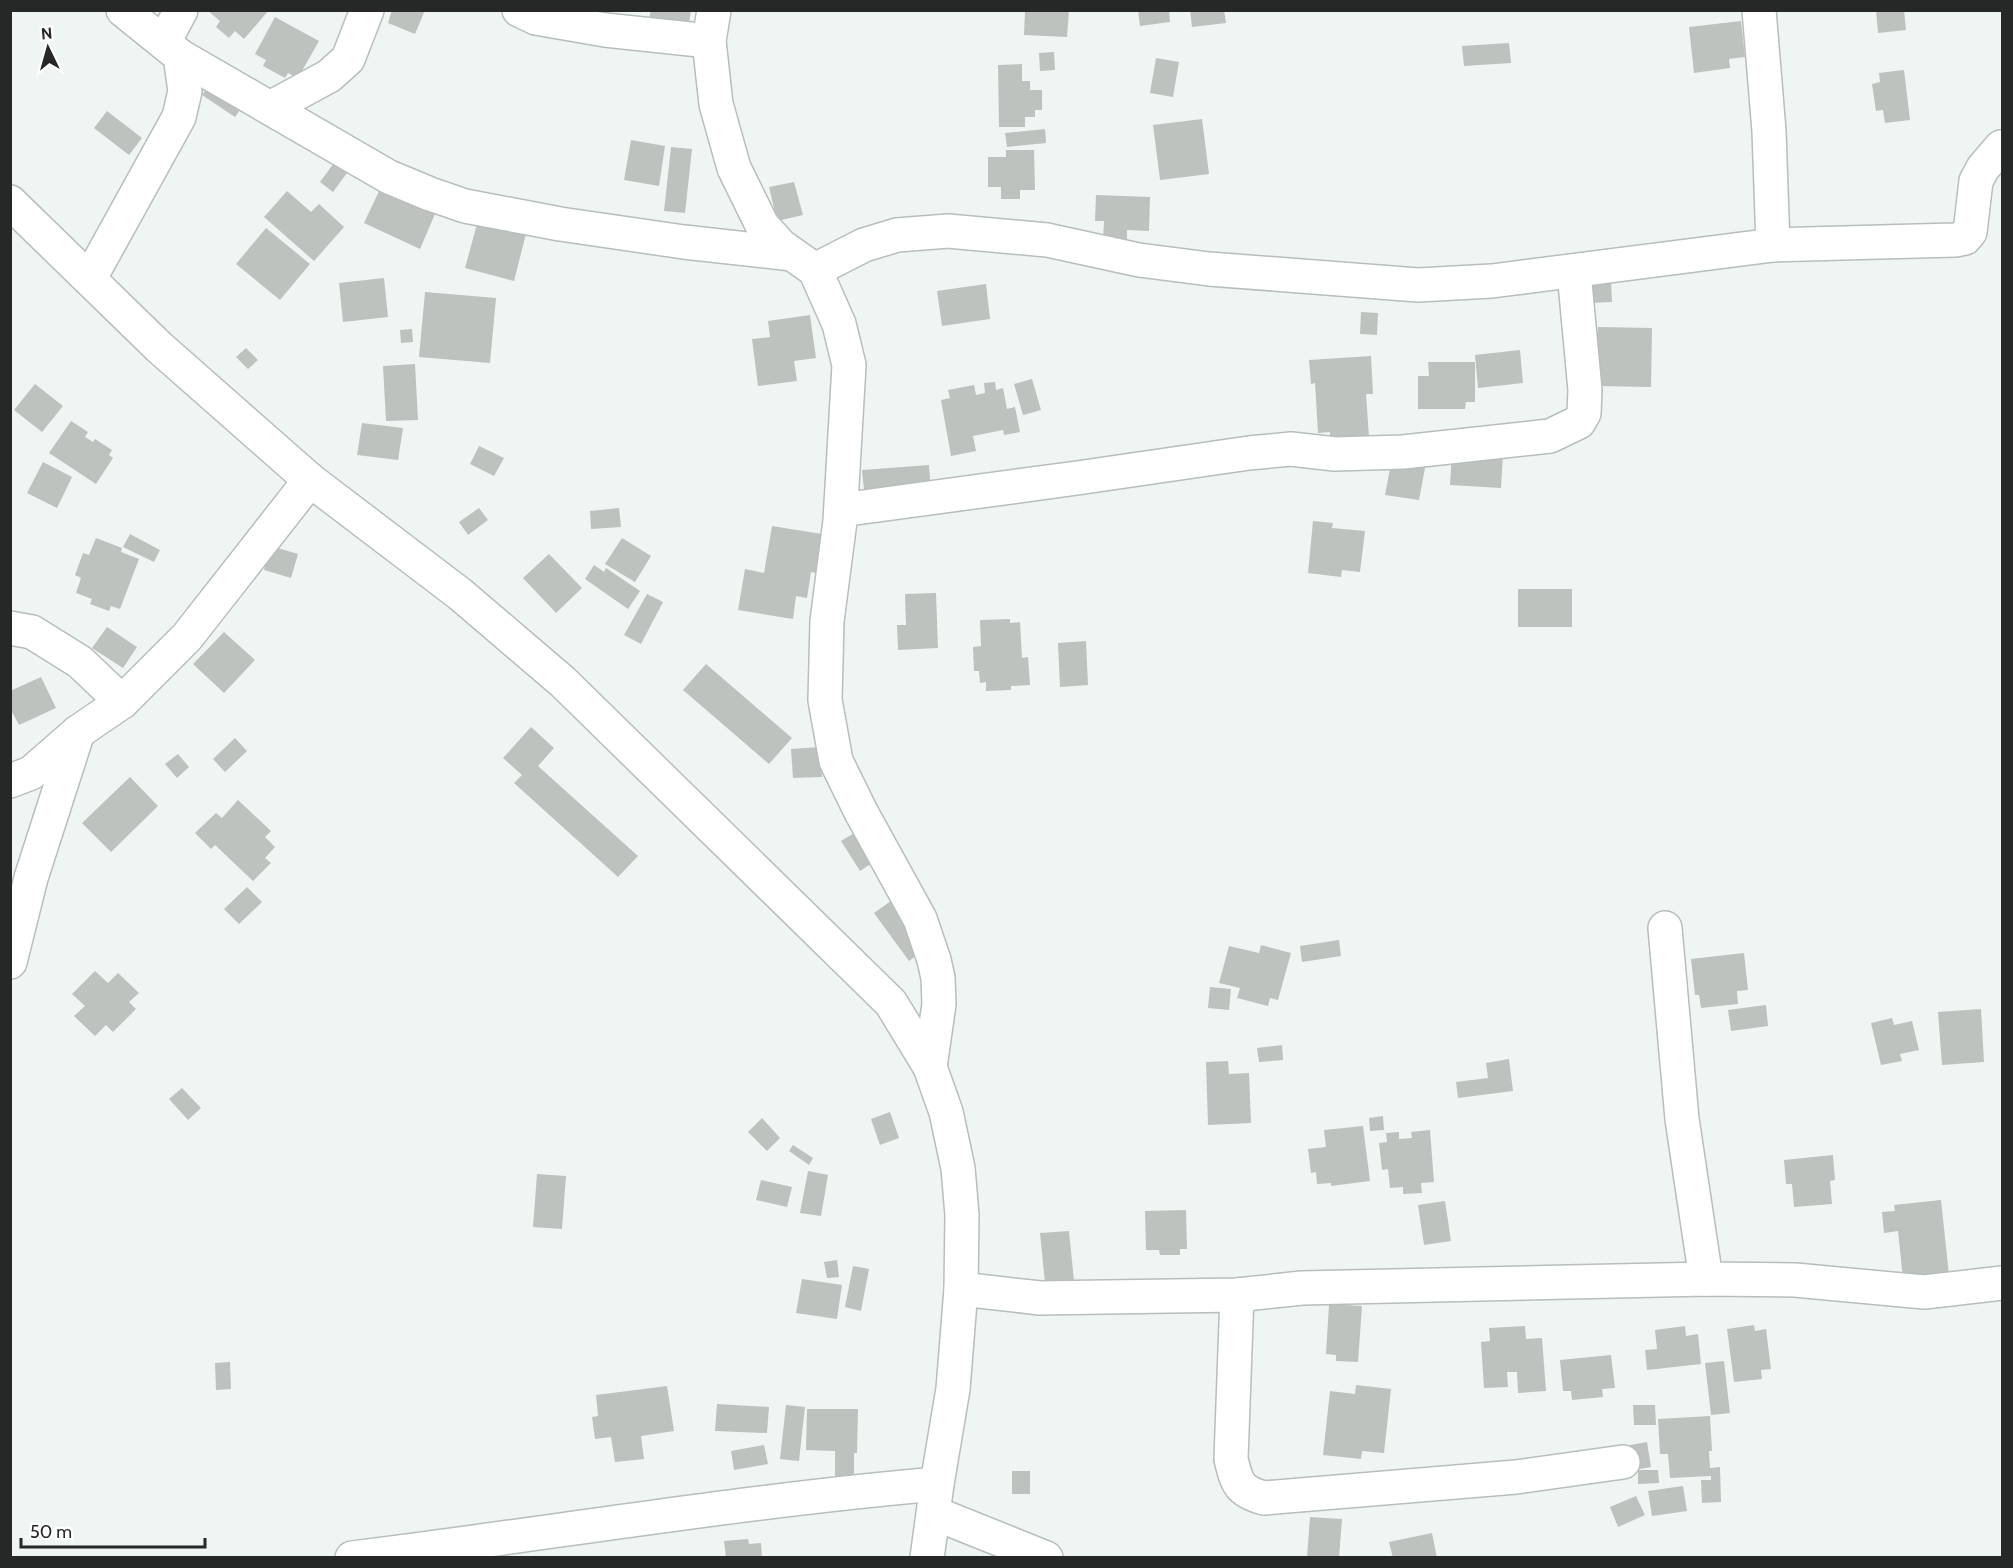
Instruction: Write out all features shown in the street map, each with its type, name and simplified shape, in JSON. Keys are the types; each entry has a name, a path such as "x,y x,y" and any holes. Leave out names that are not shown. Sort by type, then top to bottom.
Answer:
{"street":[{"path":"123,10 172,49 270,108 389,177 430,194 465,206 560,224 803,262 897,235 948,231 1047,240 1139,260 1209,269 1418,285 1492,281 1574,272 1773,245 1955,240 1965,238 1970,232 1976,181 1983,168 2001,147"},
{"path":"90,278 179,117 185,91 172,49 181,10"},
{"path":"270,108 329,76 348,59 367,10"},
{"path":"519,10 536,18 605,30 711,26 716,104 734,168 762,225 781,246 803,262 839,324 849,365 841,510 827,621 825,700 836,761 920,919 934,960 938,978 939,1004 930,1067"},
{"path":"1759,10 1769,131 1773,245"},
{"path":"10,202 159,347 310,480 460,594 563,682 891,1003 930,1067 946,1112 958,1168 962,1215 961,1289 953,1389 927,1557"},
{"path":"841,510 1249,453 1291,449 1335,454 1403,452 1550,436 1579,422 1584,413 1585,390 1574,272"},
{"path":"10,781 31,773 78,732 122,702 187,637 310,480"},
{"path":"10,628 32,632 80,662 122,702"},
{"path":"10,962 31,878 78,732"},
{"path":"1665,928 1682,1119 1706,1279"},
{"path":"961,1289 1040,1298 1237,1295 1302,1288 1706,1279 1795,1280 1924,1292 2002,1283"},
{"path":"1237,1295 1231,1459 1236,1480 1246,1493 1264,1498 1516,1477 1623,1462"},
{"path":"352,1557 796,1498 935,1498 1046,1557"}],"building":[{"path":"207,10 269,10 244,39 235,31 229,38 216,27 220,21"},
{"path":"392,10 425,10 415,34 388,23"},
{"path":"651,10 691,10 689,24 649,19"},
{"path":"1025,10 1069,10 1067,37 1024,35"},
{"path":"1138,10 1169,10 1170,22 1140,26"},
{"path":"1190,10 1224,10 1226,23 1192,27"},
{"path":"1876,10 1904,10 1906,30 1878,33"},
{"path":"275,17 319,41 298,78 288,73 285,78 263,66 266,60 255,54"},
{"path":"1741,21 1745,57 1729,59 1730,68 1694,73 1689,27"},
{"path":"1509,43 1511,63 1464,66 1462,46"},
{"path":"1054,52 1055,70 1040,71 1039,53"},
{"path":"1156,58 1179,62 1173,97 1150,93"},
{"path":"1022,64 1022,81 1030,81 1030,90 1042,90 1042,110 1035,110 1035,117 1025,117 1025,127 999,127 998,65"},
{"path":"1904,70 1910,120 1885,123 1883,110 1876,111 1872,84 1880,82 1879,73"},
{"path":"215,77 248,99 235,117 202,95"},
{"path":"107,111 142,138 129,155 94,128"},
{"path":"1202,119 1209,174 1160,180 1153,125"},
{"path":"1045,129 1046,143 1007,147 1005,133"},
{"path":"631,140 665,146 659,186 624,180"},
{"path":"671,147 692,149 685,213 664,211"},
{"path":"1006,150 1034,150 1035,190 1020,190 1020,199 1001,199 1001,187 988,187 988,157 1006,157"},
{"path":"334,163 347,173 333,192 320,182"},
{"path":"794,182 803,215 777,221 769,187"},
{"path":"380,189 435,214 420,249 364,223"},
{"path":"287,191 311,212 319,204 344,227 314,261 264,217"},
{"path":"1096,195 1150,197 1149,231 1127,230 1127,242 1103,241 1104,221 1095,221"},
{"path":"479,217 527,230 514,281 465,268"},
{"path":"266,228 310,264 280,300 236,264"},
{"path":"384,278 388,317 343,322 339,283"},
{"path":"1611,281 1612,302 1590,303 1589,282"},
{"path":"986,284 990,319 942,326 937,291"},
{"path":"425,292 496,298 490,363 419,357"},
{"path":"1361,312 1378,313 1377,335 1360,334"},
{"path":"810,315 816,358 794,361 797,381 758,386 752,339 770,337 768,321"},
{"path":"1598,327 1652,328 1651,387 1597,386"},
{"path":"412,329 413,342 401,343 400,330"},
{"path":"246,348 258,360 248,369 236,357"},
{"path":"1520,350 1523,383 1478,388 1475,355"},
{"path":"1371,356 1373,394 1366,394 1369,437 1330,439 1330,432 1318,433 1315,383 1311,384 1309,360"},
{"path":"1428,362 1475,362 1475,402 1466,402 1465,409 1418,409 1418,376 1429,376"},
{"path":"415,364 418,420 386,421 383,366"},
{"path":"1032,379 1041,410 1023,415 1014,384"},
{"path":"995,382 996,390 1003,388 1007,409 1015,407 1020,432 1004,435 1003,430 973,436 976,451 951,456 941,400 950,398 948,390 974,385 976,395 985,393 984,383"},
{"path":"35,384 63,406 42,432 14,410"},
{"path":"71,421 88,432 85,437 93,442 95,439 112,450 109,455 113,458 96,484 49,453"},
{"path":"362,423 403,428 398,460 357,455"},
{"path":"479,446 504,458 494,476 470,464"},
{"path":"1452,452 1503,454 1501,488 1450,485"},
{"path":"43,462 72,477 57,508 27,493"},
{"path":"1391,463 1425,468 1419,500 1385,495"},
{"path":"929,465 931,495 865,500 862,470"},
{"path":"479,508 488,520 468,535 459,522"},
{"path":"619,508 621,527 591,529 590,511"},
{"path":"1313,521 1333,523 1332,528 1365,531 1360,572 1342,570 1341,577 1308,573"},
{"path":"772,526 828,535 821,574 811,572 807,598 796,596 793,619 738,610 745,569 764,573"},
{"path":"130,534 160,550 154,562 123,547"},
{"path":"96,538 122,548 121,552 139,559 120,609 111,606 109,611 90,604 92,599 76,593 81,578 75,575 83,553 89,555"},
{"path":"622,538 651,556 635,582 605,564"},
{"path":"271,546 298,554 291,578 264,570"},
{"path":"549,554 582,588 556,613 523,578"},
{"path":"594,565 604,572 606,568 640,591 628,609 585,579"},
{"path":"1518,589 1572,589 1572,627 1518,627"},
{"path":"936,593 938,648 898,650 897,625 906,625 905,594"},
{"path":"647,594 663,602 641,644 624,635"},
{"path":"1010,619 1010,623 1020,622 1022,658 1028,657 1030,685 1011,686 1011,690 986,691 986,682 980,683 979,671 974,671 973,647 981,646 980,620"},
{"path":"107,627 137,647 123,668 92,648"},
{"path":"224,632 255,660 224,693 193,664"},
{"path":"1086,641 1088,685 1060,687 1058,643"},
{"path":"706,664 792,738 769,764 683,690"},
{"path":"41,677 56,708 19,725 10,708 10,691"},
{"path":"531,727 554,748 538,766 638,856 618,877 514,783 522,775 503,758"},
{"path":"235,738 247,751 225,772 213,759"},
{"path":"820,747 822,777 793,778 791,749"},
{"path":"178,754 189,767 177,778 165,764"},
{"path":"130,777 158,806 111,852 82,823"},
{"path":"238,800 271,831 265,837 275,847 265,858 271,863 253,881 215,845 211,849 195,833 216,813 222,818"},
{"path":"861,829 880,858 860,871 841,841"},
{"path":"247,887 262,902 239,924 224,909"},
{"path":"898,896 933,943 909,961 874,913"},
{"path":"1339,940 1341,956 1302,962 1300,946"},
{"path":"1261,945 1291,953 1278,1000 1270,998 1268,1006 1237,998 1240,988 1219,983 1229,946 1259,953"},
{"path":"1744,953 1748,990 1737,991 1738,1004 1701,1008 1699,995 1695,995 1691,959"},
{"path":"95,971 108,983 118,973 139,993 129,1002 136,1009 113,1032 106,1025 95,1036 74,1016 85,1006 72,994"},
{"path":"1210,987 1231,989 1229,1010 1208,1008"},
{"path":"1766,1005 1768,1026 1731,1031 1728,1010"},
{"path":"1981,1009 1984,1062 1942,1065 1938,1012"},
{"path":"1892,1018 1894,1025 1912,1021 1919,1050 1900,1054 1902,1061 1881,1065 1871,1023"},
{"path":"1282,1045 1283,1060 1259,1062 1257,1048"},
{"path":"1509,1059 1513,1091 1458,1098 1456,1082 1488,1078 1486,1063"},
{"path":"1228,1061 1229,1074 1249,1073 1251,1123 1208,1125 1206,1062"},
{"path":"182,1088 201,1108 188,1120 169,1099"},
{"path":"890,1112 899,1138 880,1145 871,1119"},
{"path":"1383,1116 1384,1130 1370,1131 1369,1118"},
{"path":"762,1118 780,1138 767,1151 748,1132"},
{"path":"1363,1126 1370,1181 1331,1186 1331,1183 1317,1184 1316,1172 1311,1173 1308,1149 1326,1147 1324,1130"},
{"path":"1430,1130 1434,1182 1421,1183 1422,1193 1403,1194 1403,1187 1390,1188 1388,1169 1382,1170 1379,1143 1387,1142 1386,1133 1399,1132 1399,1139 1412,1138 1411,1132"},
{"path":"793,1145 813,1158 809,1165 789,1151"},
{"path":"1833,1155 1835,1180 1830,1181 1832,1204 1794,1207 1792,1184 1786,1184 1784,1160"},
{"path":"808,1171 828,1175 821,1216 800,1213"},
{"path":"537,1174 566,1176 562,1229 533,1227"},
{"path":"761,1180 792,1187 787,1207 756,1200"},
{"path":"1941,1200 1949,1275 1903,1279 1898,1231 1884,1233 1882,1212 1895,1211 1894,1205"},
{"path":"1445,1201 1451,1241 1424,1245 1418,1205"},
{"path":"1186,1210 1187,1249 1180,1249 1180,1255 1160,1255 1159,1250 1146,1250 1145,1211"},
{"path":"1069,1231 1074,1281 1045,1283 1040,1233"},
{"path":"837,1260 839,1277 827,1278 824,1262"},
{"path":"853,1266 869,1269 861,1311 845,1307"},
{"path":"802,1279 842,1285 837,1319 796,1313"},
{"path":"1329,1304 1362,1306 1358,1362 1336,1361 1336,1355 1326,1354"},
{"path":"1754,1325 1755,1331 1766,1329 1771,1369 1761,1370 1762,1379 1734,1382 1727,1329"},
{"path":"1525,1326 1526,1339 1542,1338 1546,1391 1518,1393 1517,1372 1507,1372 1508,1387 1484,1388 1481,1342 1490,1341 1489,1328"},
{"path":"1685,1326 1686,1336 1698,1334 1701,1364 1647,1370 1645,1350 1657,1349 1655,1330"},
{"path":"1611,1355 1615,1388 1602,1389 1603,1397 1572,1400 1571,1391 1563,1391 1560,1360"},
{"path":"1724,1361 1730,1413 1711,1415 1705,1363"},
{"path":"230,1362 231,1389 216,1390 215,1363"},
{"path":"1356,1385 1391,1389 1384,1453 1362,1451 1361,1459 1323,1455 1330,1391 1355,1394"},
{"path":"667,1386 674,1431 641,1436 644,1459 615,1462 611,1437 595,1439 592,1417 598,1416 596,1395"},
{"path":"717,1404 769,1407 767,1433 715,1431"},
{"path":"786,1405 805,1407 799,1461 780,1459"},
{"path":"1633,1405 1655,1405 1656,1425 1634,1425"},
{"path":"807,1409 858,1409 854,1484 835,1483 835,1451 806,1450"},
{"path":"1710,1416 1712,1451 1709,1451 1710,1468 1720,1467 1721,1502 1702,1503 1701,1480 1711,1480 1711,1476 1670,1478 1668,1454 1660,1454 1658,1419"},
{"path":"1647,1442 1651,1467 1634,1470 1630,1445"},
{"path":"764,1445 768,1464 734,1470 731,1451"},
{"path":"1638,1470 1658,1470 1659,1483 1638,1484"},
{"path":"1012,1471 1030,1471 1030,1494 1012,1494"},
{"path":"1683,1486 1687,1511 1652,1516 1648,1491"},
{"path":"1636,1496 1645,1515 1618,1527 1610,1507"},
{"path":"1310,1517 1342,1519 1339,1558 1307,1557"},
{"path":"1432,1533 1437,1558 1393,1558 1389,1542"},
{"path":"748,1539 749,1544 761,1543 762,1558 726,1558 724,1541"}]}
